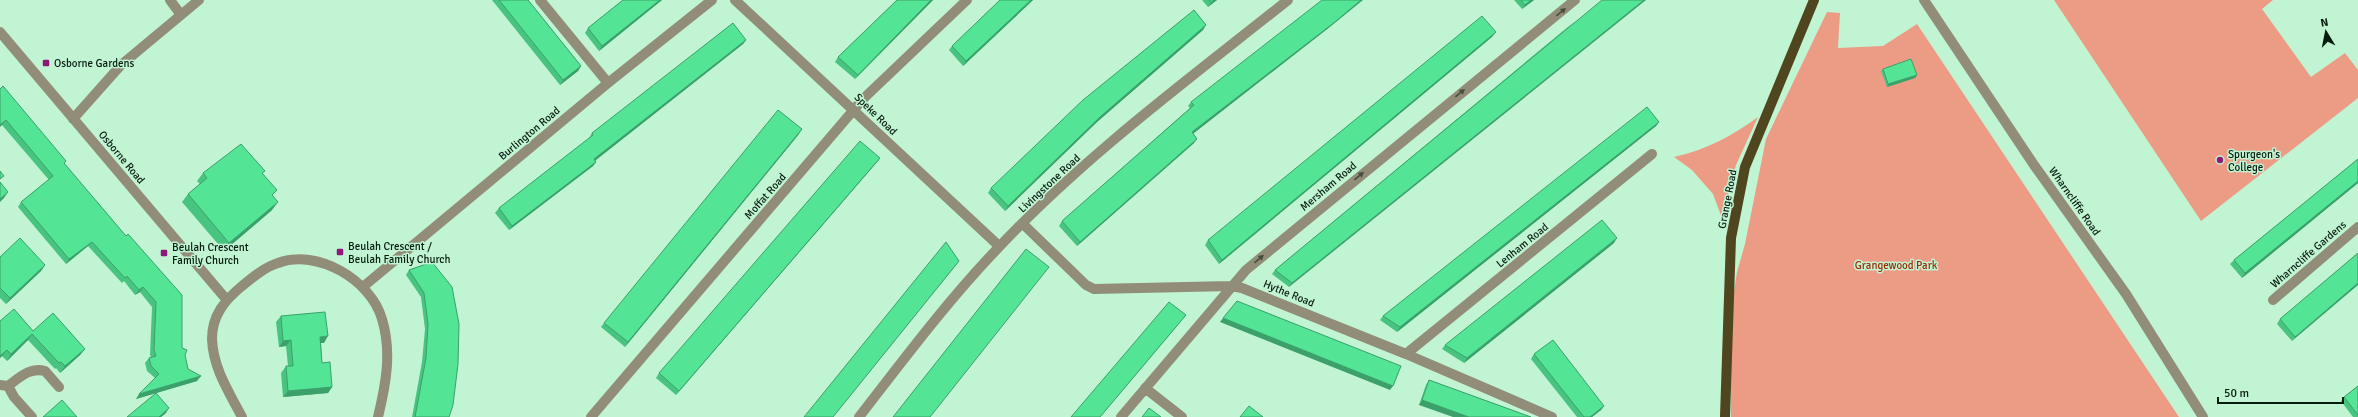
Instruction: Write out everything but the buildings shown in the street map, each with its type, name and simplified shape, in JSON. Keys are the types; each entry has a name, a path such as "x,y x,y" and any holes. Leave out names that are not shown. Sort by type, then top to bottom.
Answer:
{"main road":[{"name":"Grange Road","path":"1725,417 1731,238 1745,167 1814,0"}],"street":[{"path":"170,0 181,15"},
{"path":"73,118 121,65 199,0"},
{"path":"540,0 608,83"},
{"name":"Burlington Road","path":"364,286 608,83 712,0"},
{"name":"Speke Road","path":"735,0 999,246"},
{"name":"Moffat Road","path":"591,417 870,92 967,0"},
{"name":"Livingstone Road","path":"859,417 940,313 999,246 1114,139 1288,0"},
{"name":"Mersham Road","path":"1121,417 1231,286 1252,265 1575,0"},
{"name":"Wharncliffe Road","path":"1924,0 2034,165 2126,294 2203,417"},
{"name":"Osborne Road","path":"0,32 226,299"},
{"name":"Lenham Road","path":"1406,354 1652,154"},
{"name":"Hythe Road","path":"1023,224 1086,285 1094,289 1231,286 1250,290 1406,354 1552,417"},
{"name":"Wharncliffe Gardens","path":"2273,300 2358,227"},
{"path":"242,417 221,376 214,354 212,337 218,310 226,299 270,267 290,260 307,260 330,266 347,274 364,286 382,318 388,357 386,380 378,417"},
{"path":"32,417 4,385 25,373 37,369 46,371 59,388"},
{"path":"1145,388 1182,417"}],"green space":[{"name":"Spurgeon's College","path":"2054,0 2273,0 2262,9 2311,77 2345,53 2358,70 2358,98 2201,221"},
{"name":"Grangewood Park","path":"1827,12 1840,13 1838,48 1883,46 1917,24 2179,417 1731,417 1731,311 1737,272 1745,244 1766,139"},
{"path":"1758,117 1736,165 1722,218 1713,194 1692,170 1674,157 1718,142"}],"place":[{"name":"Osborne Gardens","path":"46,63"},
{"name":"Spurgeon's College","path":"2220,160"},
{"name":"Beulah Crescent / Beulah Family Church","path":"340,252"},
{"name":"Beulah Crescent Family Church","path":"164,253"}]}
